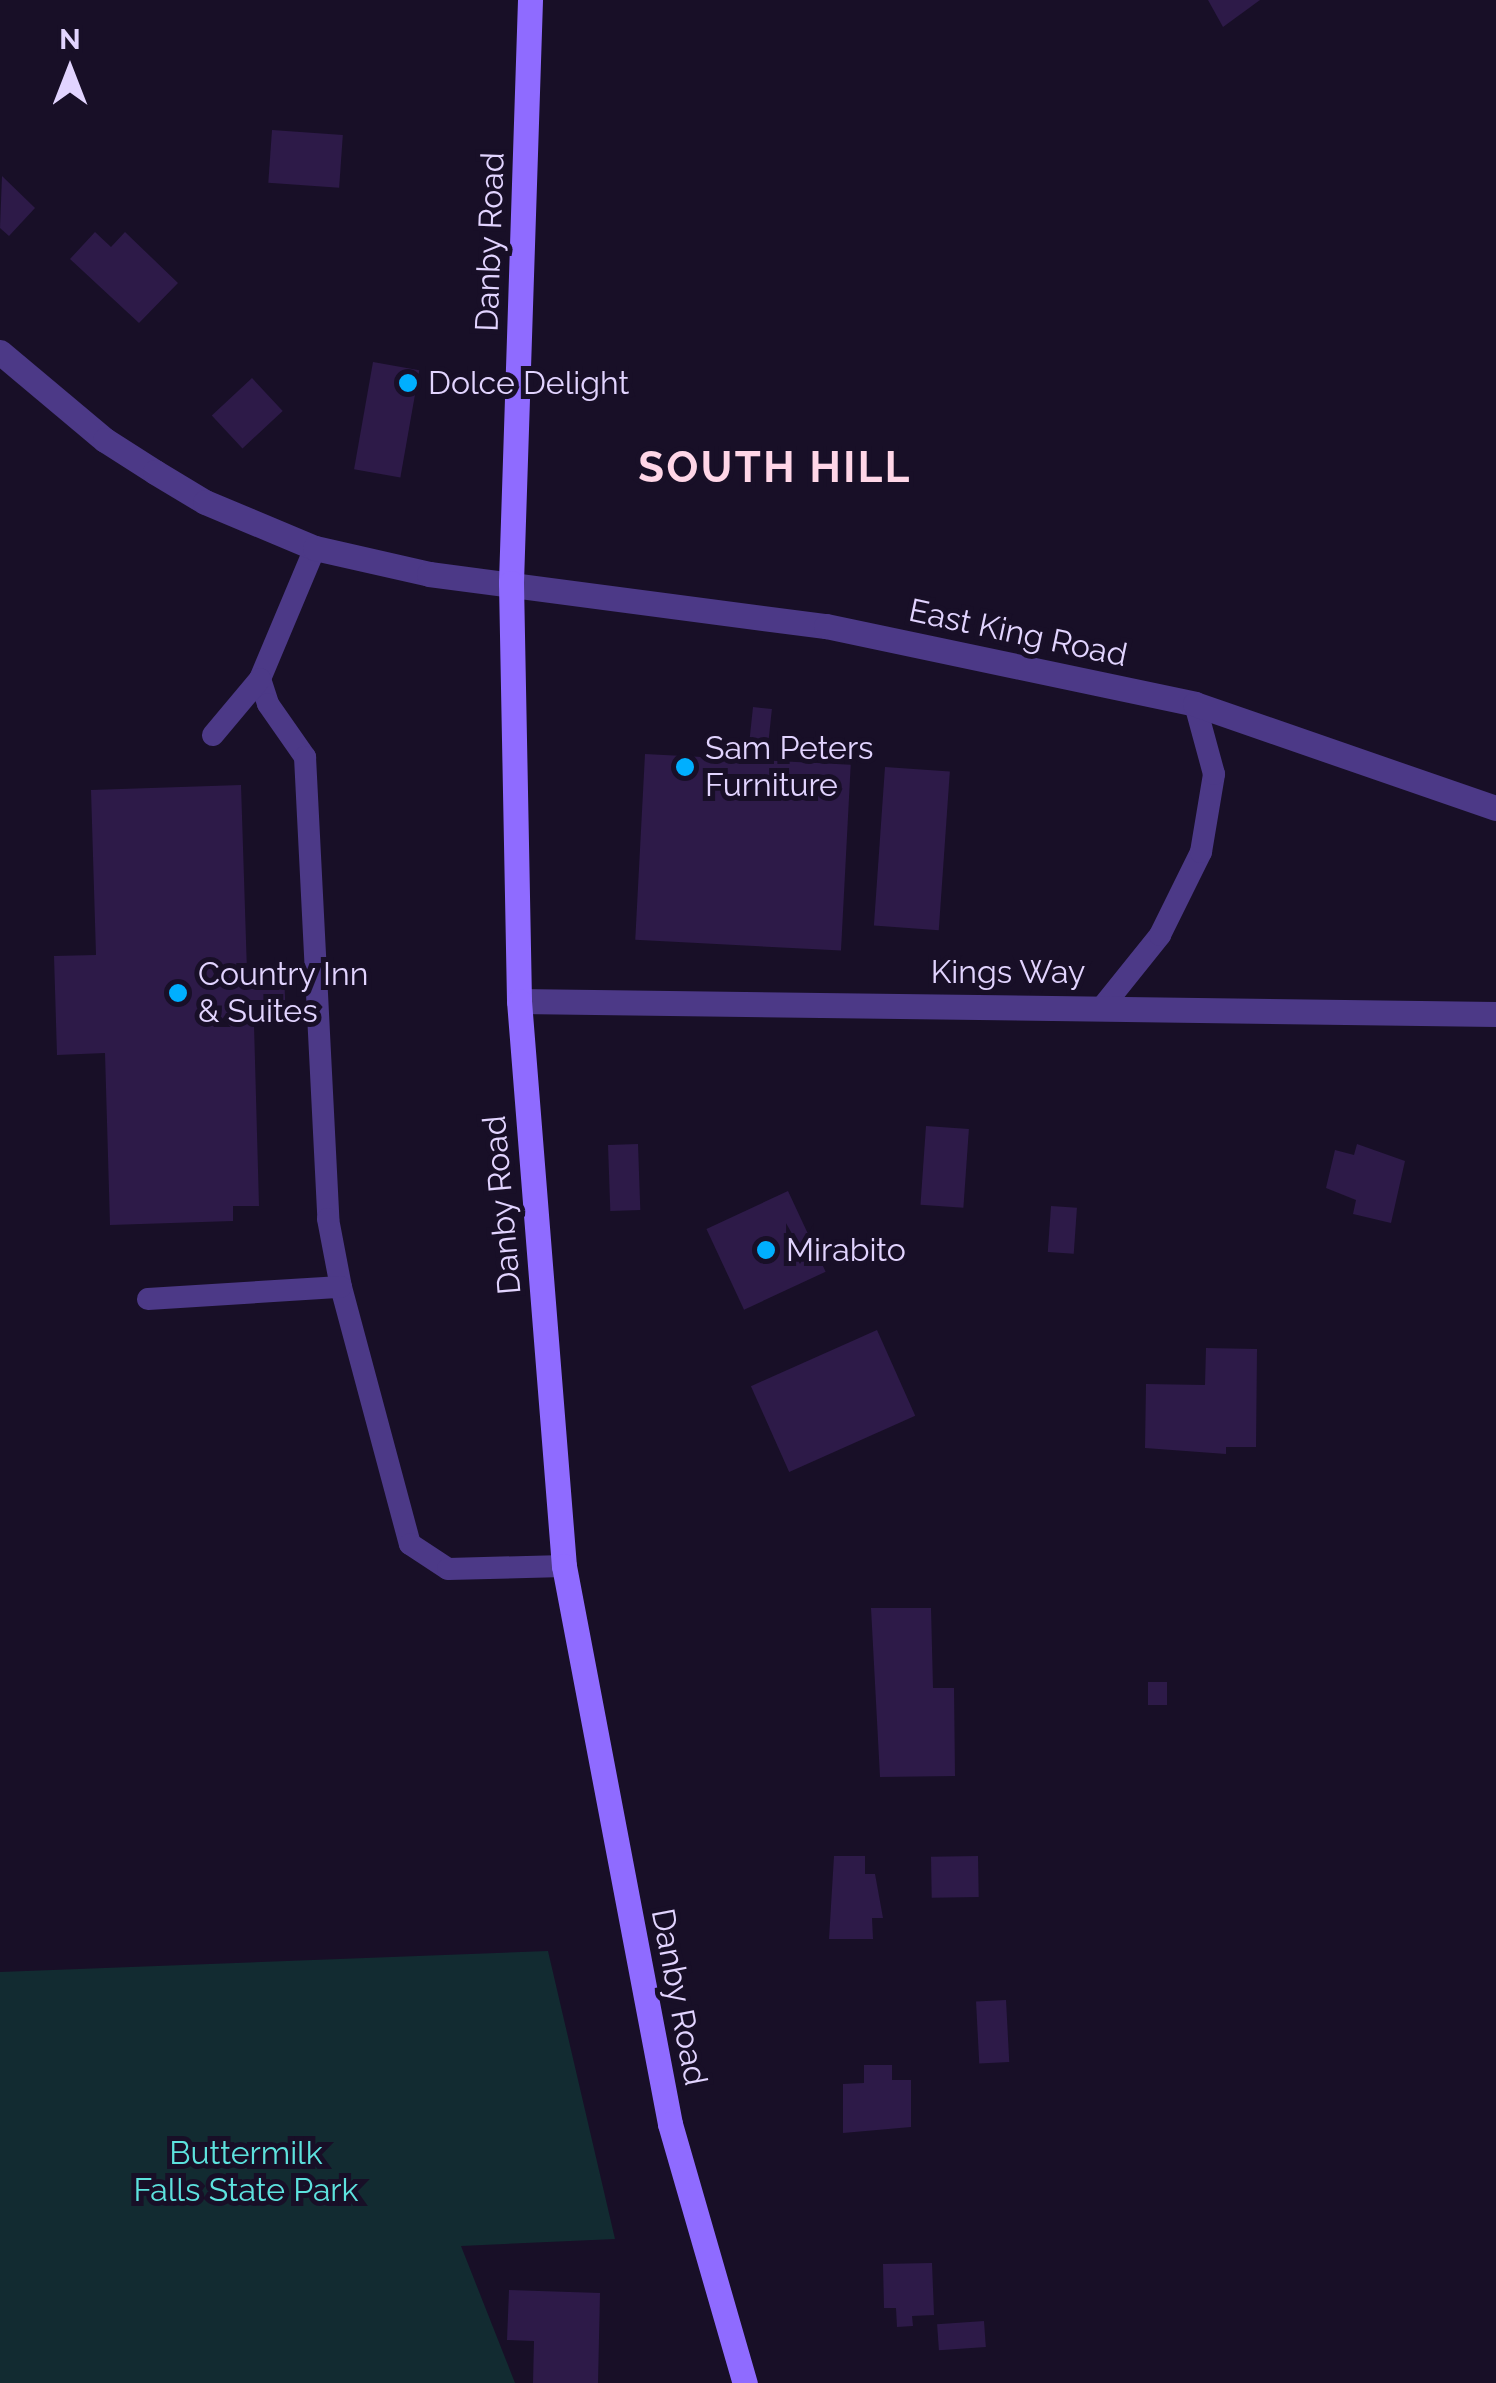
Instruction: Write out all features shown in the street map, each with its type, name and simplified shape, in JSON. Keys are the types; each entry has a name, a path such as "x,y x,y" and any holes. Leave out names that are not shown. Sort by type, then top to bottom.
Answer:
{"main road":[{"name":"Danby Road","path":"530,0 511,583 519,1001 564,1566 670,2124 745,2383"}],"street":[{"name":"East King Road","path":"0,352 105,440 155,472 205,502 315,548 429,574 826,626 1195,704 1496,808"},
{"name":"Kings Way","path":"519,1001 1104,1005 1496,1014"}],"lane":[{"path":"213,735 260,679 315,548"},
{"path":"260,679 268,704 305,757 328,1219 341,1286 410,1544 448,1569 564,1566"},
{"path":"1104,1005 1160,934 1202,852 1214,774 1195,704"},
{"path":"148,1299 341,1286"}],"green space":[{"name":"Buttermilk Falls State Park","path":"548,1951 615,2239 461,2246 515,2383 0,2383 0,1972"}],"building":[{"path":"1208,0 1260,0 1223,27"},
{"path":"272,130 343,135 339,188 268,183"},
{"path":"2,176 35,208 9,236 0,228"},
{"path":"95,232 111,247 125,232 178,283 139,323 70,259"},
{"path":"373,362 419,370 400,478 354,469"},
{"path":"252,378 283,411 242,448 212,416"},
{"path":"753,707 772,709 769,740 750,738"},
{"path":"645,754 851,765 841,951 635,940"},
{"path":"885,767 950,772 939,930 874,926"},
{"path":"241,785 247,972 284,971 286,1024 254,1025 259,1206 233,1206 233,1221 110,1225 105,1053 57,1055 54,956 96,955 91,790"},
{"path":"926,1126 969,1129 963,1208 920,1205"},
{"path":"638,1144 640,1210 610,1211 608,1145"},
{"path":"1357,1144 1405,1161 1391,1223 1353,1214 1356,1200 1326,1188 1335,1150 1354,1155"},
{"name":"Mirabito","path":"788,1191 826,1272 744,1310 706,1229"},
{"path":"1051,1206 1077,1208 1074,1254 1048,1252"},
{"path":"877,1330 915,1416 789,1472 751,1386"},
{"path":"1206,1348 1257,1349 1256,1447 1226,1447 1226,1454 1145,1448 1146,1384 1205,1385"},
{"path":"871,1608 931,1608 933,1688 954,1688 955,1776 880,1777"},
{"path":"1148,1682 1167,1682 1167,1705 1148,1705"},
{"path":"834,1856 865,1856 865,1874 875,1874 883,1918 872,1918 873,1939 829,1939"},
{"path":"978,1856 979,1897 932,1898 931,1857"},
{"path":"1006,2000 1009,2062 979,2063 976,2002"},
{"path":"864,2065 892,2065 892,2080 911,2080 911,2127 843,2133 843,2084 864,2083"},
{"path":"932,2263 934,2315 912,2316 913,2326 897,2327 896,2308 884,2308 883,2264"},
{"path":"509,2290 600,2293 598,2383 533,2383 534,2341 507,2340"},
{"path":"984,2321 986,2347 939,2350 937,2324"}],"place":[{"name":"Dolce Delight","path":"408,383"},
{"name":"Sam Peters Furniture","path":"685,767"},
{"name":"Country Inn & Suites","path":"178,993"},
{"name":"Mirabito","path":"766,1250"}],"district":[{"name":"SOUTH HILL","path":"775,468"}]}
